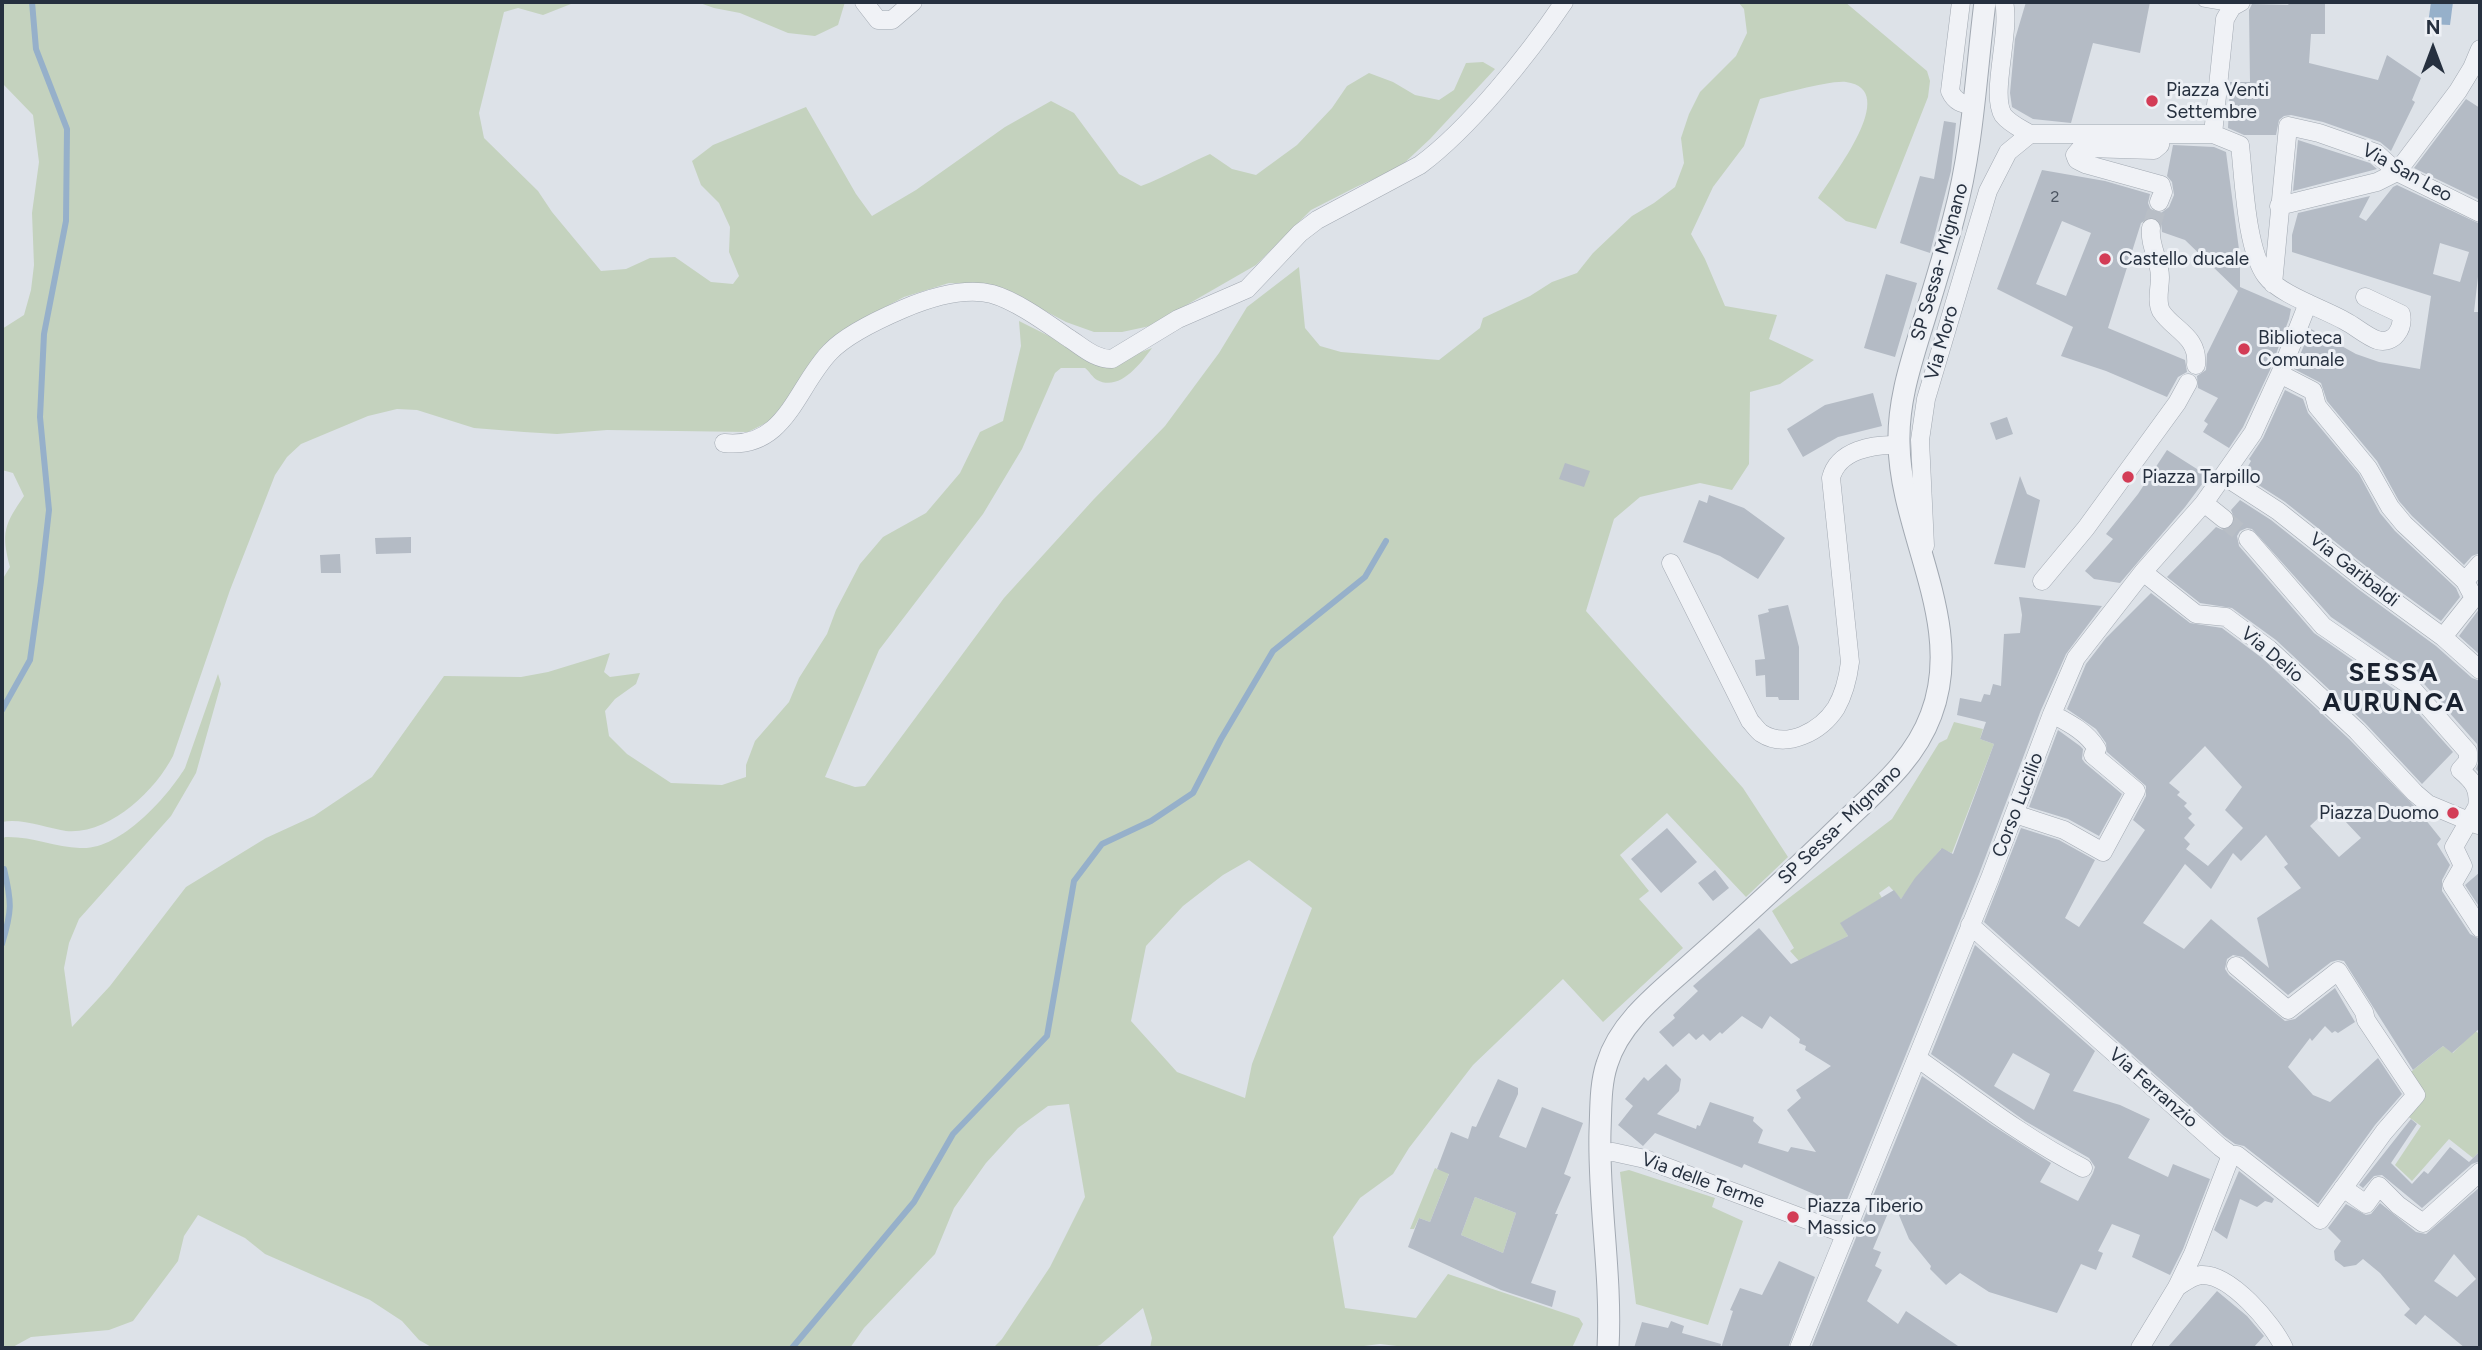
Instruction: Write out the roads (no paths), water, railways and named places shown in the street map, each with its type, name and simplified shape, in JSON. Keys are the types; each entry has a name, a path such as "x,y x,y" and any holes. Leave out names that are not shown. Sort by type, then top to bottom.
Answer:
{"street":[{"path":"864,2 878,20 892,20 913,2"},
{"path":"724,443 744,443 771,431 791,410 824,359 843,341 902,309 946,295 982,292 994,295 1101,359 1112,359 1178,319 1247,289 1317,220 1420,165 1435,154 1498,87 1564,2"},
{"path":"1961,2 1950,91 1961,103 1973,105"},
{"name":"SP Sessa- Mignano","path":"1608,1348 1608,1279 1600,1153 1604,1077 1609,1058 1623,1032 1656,995 1772,891 1889,780 1919,741 1933,712 1941,667 1937,620 1902,481 1899,445 1902,397 1955,217 1964,174 1984,2"},
{"path":"2004,2 2006,36 1999,89 2001,110 2011,123 2030,134 2213,134 2240,145 2253,249 2260,267 2273,284 2377,340 2387,341 2396,336 2401,326 2401,314 2365,297"},
{"path":"2213,134 2225,19 2236,5"},
{"path":"2273,284 2279,206 2377,182 2397,172 2458,91 2480,49"},
{"name":"Via San Leo","path":"2279,206 2288,126 2376,153 2397,172 2480,212"},
{"name":"Via Moro","path":"1926,570 1920,440 1926,399 1988,191 2008,152 2030,134"},
{"path":"2160,202 2163,192 2161,185 2085,164 2077,160 2075,155 2080,149 2087,148 2154,150 2160,145 2162,134"},
{"path":"2151,228 2150,236 2160,276 2161,310 2189,339 2196,355 2196,365"},
{"name":"Corso Lucilio","path":"1799,1348 2076,657 2143,572 2204,503 2253,433 2308,303"},
{"path":"2280,374 2313,391 2317,406 2368,468 2390,507 2404,524 2465,581 2474,598 2442,637"},
{"path":"2042,581 2086,528 2177,403 2188,383"},
{"path":"1671,563 1750,721 1761,733 1776,738 1793,738 1812,732 1836,708 1846,684 1850,662 1831,478 1833,468 1842,458 1863,450 1899,445"},
{"name":"Via Garibaldi","path":"2224,476 2278,511 2442,637 2480,670"},
{"path":"2204,503 2224,519"},
{"path":"2248,539 2323,626 2409,685 2462,743 2470,756 2460,770 2472,780 2478,792 2477,807 2474,824 2454,847 2463,866 2452,885 2480,928"},
{"path":"2465,581 2480,564"},
{"name":"Via Delio","path":"2143,572 2196,614 2226,617 2269,649 2357,731 2415,793 2428,804 2474,824"},
{"path":"2015,814 2064,830 2102,852 2136,791 2093,755 2097,749 2092,741 2074,726 2052,714"},
{"name":"Via Ferranzio","path":"1970,925 2231,1156 2237,1156 2320,1220 2343,1188"},
{"path":"2236,966 2288,1010 2338,971 2364,1012 2365,1020 2416,1094 2343,1188 2366,1204 2379,1186 2423,1223 2480,1172"},
{"path":"1917,1058 2015,1128 2058,1156 2083,1168"},
{"name":"Via delle Terme","path":"1600,1153 1613,1152 1645,1159 1844,1234"},
{"path":"2140,1348 2177,1287 2193,1254 2231,1156"},
{"path":"2177,1287 2192,1277 2203,1275 2217,1278 2263,1317 2284,1348"}],"lane":[{"path":"2203,2 2236,5"}],"water":[{"path":"2431,2 2453,2 2450,25 2428,24"}],"waterway":[{"path":"2,710 30,660 41,581 49,510 40,417 44,334 66,221 67,129 36,49 32,2"},
{"path":"792,1348 914,1202 953,1134 1047,1036 1074,881 1102,844 1151,821 1193,793 1221,739 1273,651 1365,577 1386,541"},
{"path":"2,944 10,907 4,869"}],"tunnel":[{"path":"2151,228 2159,202"},
{"path":"2224,519 2248,539"}],"place":[{"name":"Piazza Venti Settembre","path":"2152,101"},
{"name":"Castello ducale","path":"2105,259"},
{"name":"Biblioteca Comunale","path":"2244,349"},
{"name":"Piazza Tarpillo","path":"2128,477"},
{"name":"Piazza Duomo","path":"2453,813"},
{"name":"Piazza Tiberio Massico","path":"1793,1217"}],"district":[{"name":"SESSA AURUNCA","path":"2394,688"}]}
